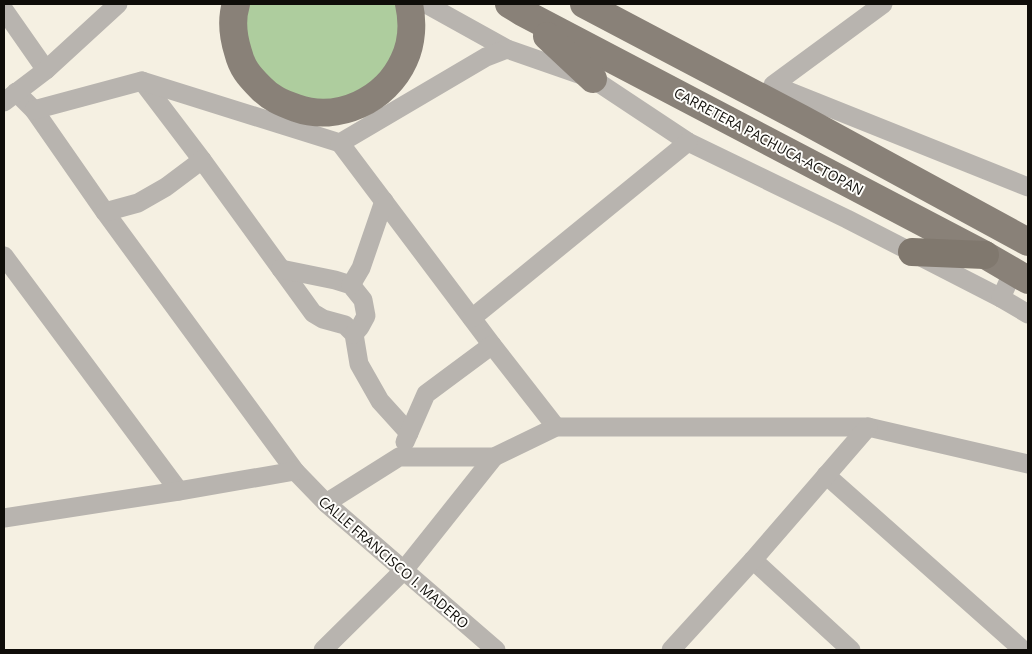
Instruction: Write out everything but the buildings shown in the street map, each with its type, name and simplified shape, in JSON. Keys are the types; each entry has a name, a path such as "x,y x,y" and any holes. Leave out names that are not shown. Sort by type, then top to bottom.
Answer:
{"highway":[{"path":"912,252 985,255"}],"main road":[{"path":"236,4 233,13 234,39 241,63 252,78 267,94 283,104 307,112 327,113 346,110 365,102 381,91 394,77 404,59 410,39 411,15 409,4"},
{"path":"584,4 1028,241"},
{"path":"623,4 773,85 802,119"},
{"path":"516,8 592,79"},
{"name":"CARRETERA PACHUCA-ACTOPAN","path":"516,8 985,255 1021,276"}],"street":[{"path":"10,97 46,70 118,4"},
{"path":"426,4 507,49 592,79 688,142 847,219 1001,298 1028,314"},
{"path":"773,85 883,4"},
{"path":"4,10 46,70"},
{"path":"340,143 486,57 507,49"},
{"path":"142,81 313,313 323,319 345,325 354,334 359,364 380,401 409,433"},
{"path":"34,110 142,81 340,143 556,427"},
{"path":"773,85 1028,187"},
{"name":"CALLE FRANCISCO I. MADERO","path":"10,97 34,110 105,212 295,472 326,504 496,650"},
{"path":"472,318 688,142"},
{"path":"105,212 138,202 166,187 202,160"},
{"path":"351,285 361,268 384,201"},
{"path":"4,256 179,491"},
{"path":"281,269 351,285 364,300 366,316 354,334"},
{"path":"1001,298 1021,276"},
{"path":"326,504 398,456 426,394 492,345"},
{"path":"323,650 404,570 494,457 556,427 868,427 1028,464"},
{"path":"671,650 754,560 868,427"},
{"path":"398,456 494,457"},
{"path":"7,512 179,491 295,472"},
{"path":"826,475 1023,650"},
{"path":"754,560 851,650"}],"green space":[{"path":"245,4 398,4 404,21 395,60 367,91 324,103 277,88 247,52"}]}
